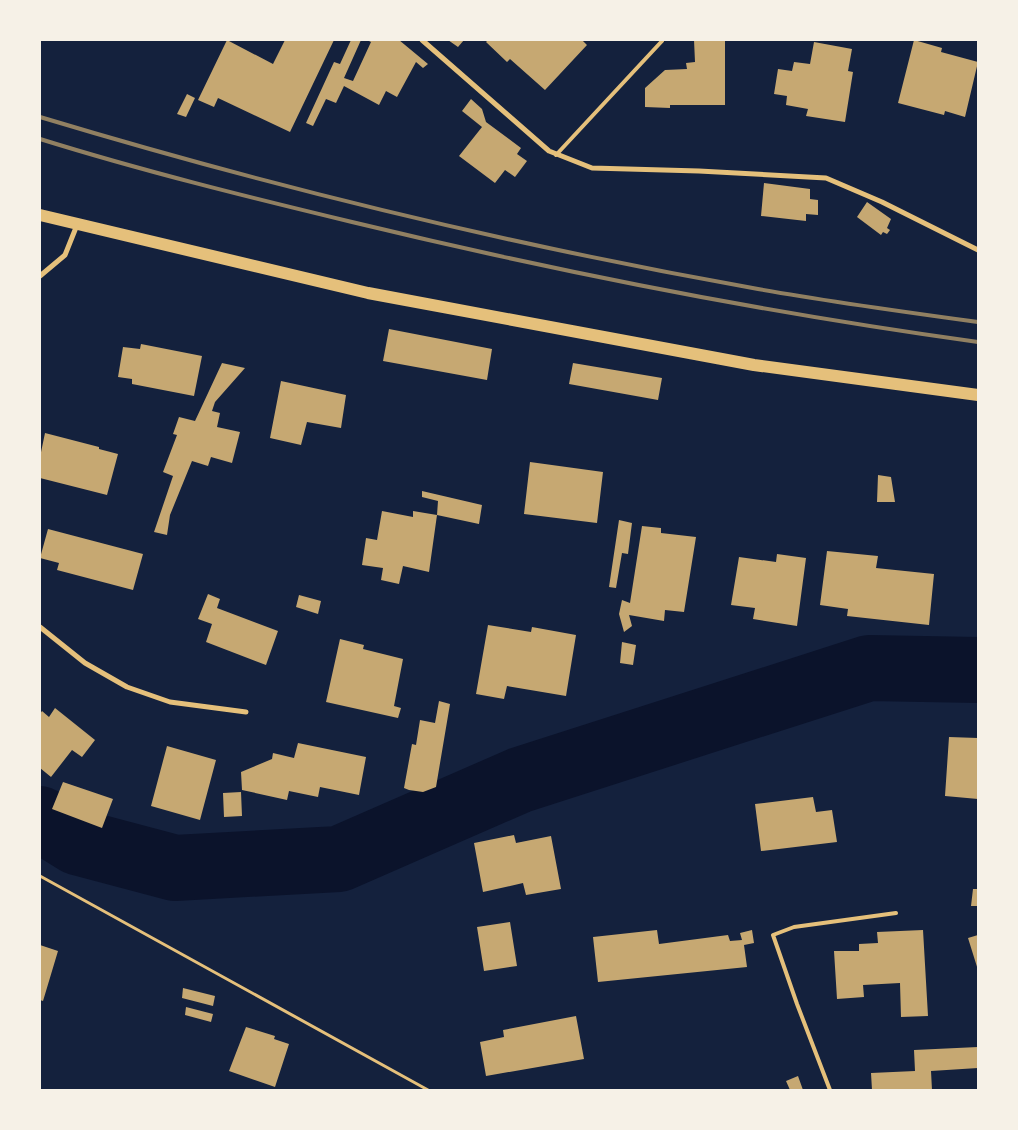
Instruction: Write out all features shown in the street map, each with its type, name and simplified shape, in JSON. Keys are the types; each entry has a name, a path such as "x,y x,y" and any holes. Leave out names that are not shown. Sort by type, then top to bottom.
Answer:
{"main road":[{"path":"40,215 368,292 680,352 754,365 978,395"}],"street":[{"path":"422,40 549,151 592,168 699,171 826,178 882,202 978,250"},
{"path":"40,276 65,255 78,224"},
{"path":"40,627 85,663 127,687 170,702 246,712"}],"lane":[{"path":"556,154 662,40"},
{"path":"830,1090 773,935 794,927 896,913"}],"path":[{"path":"40,876 428,1090"}],"building":[{"path":"227,40 273,64 285,40 334,40 290,132 218,98 214,107 198,100"},
{"path":"351,40 361,40 344,78 353,81 371,42 367,40 399,40 428,64 423,68 416,62 397,97 386,91 379,105 344,86 336,103 326,99 313,126 306,123 334,62 340,64"},
{"path":"448,40 464,40 458,47"},
{"path":"488,40 582,40 587,45 545,90 510,59 507,62 486,42"},
{"path":"694,40 725,40 725,105 670,105 670,108 645,107 645,88 665,70 687,69 686,63 695,62"},
{"path":"914,40 942,48 941,52 978,62 965,117 945,111 944,115 898,103"},
{"path":"814,42 852,49 848,71 853,72 845,122 806,116 808,109 786,105 787,96 774,94 778,69 792,71 794,62 810,64"},
{"path":"187,94 195,98 186,117 177,114"},
{"path":"471,99 482,109 486,122 521,148 517,154 527,161 515,177 505,170 495,183 459,156 482,127 462,111"},
{"path":"764,183 810,189 810,199 818,200 818,215 806,214 806,221 761,216"},
{"path":"867,202 891,219 887,228 890,230 887,234 883,232 881,235 857,217"},
{"path":"389,329 492,349 487,380 383,361"},
{"path":"141,344 202,356 194,396 132,384 132,379 118,377 123,347 140,349"},
{"path":"222,363 245,368 215,402 212,411 220,413 217,427 240,432 232,463 211,457 208,466 192,461 170,515 167,535 154,532 173,476 163,472 177,435 173,434 179,417 195,421"},
{"path":"573,363 662,378 658,400 569,384"},
{"path":"281,381 346,395 341,428 307,422 301,445 270,438"},
{"path":"45,433 118,454 107,495 40,478 40,457"},
{"path":"530,462 603,472 597,523 524,514"},
{"path":"878,475 891,477 895,502 877,502"},
{"path":"422,491 482,505 479,524 437,515 438,501 422,497"},
{"path":"382,511 413,517 413,511 437,515 429,572 403,566 399,584 381,580 383,568 362,565 366,538 377,540"},
{"path":"619,520 632,523 628,554 622,553 616,588 609,587"},
{"path":"642,526 661,528 661,533 696,537 684,612 665,610 664,621 629,615 632,626 624,632 619,614 622,600 630,603"},
{"path":"48,529 143,554 133,590 57,570 59,563 40,558"},
{"path":"827,551 878,556 876,568 934,574 929,625 847,616 848,609 820,605"},
{"path":"777,554 806,558 797,626 753,619 755,608 731,605 739,557 776,562"},
{"path":"208,594 220,599 217,608 278,631 266,665 206,642 212,624 198,619"},
{"path":"299,595 321,601 318,614 296,607"},
{"path":"488,625 531,632 532,627 576,635 566,696 507,686 504,699 476,694"},
{"path":"340,639 364,645 363,649 403,659 394,706 401,708 398,718 326,702"},
{"path":"622,642 636,645 633,665 620,663"},
{"path":"439,701 450,704 436,787 423,792 409,790 404,788 412,744 416,745 420,720 435,723"},
{"path":"55,708 95,740 82,757 72,750 51,777 40,768 40,714 42,711 49,717"},
{"path":"949,737 978,738 978,799 945,796"},
{"path":"298,743 366,757 359,795 320,787 318,797 289,791 287,800 242,790 241,772 272,759 273,753 294,758"},
{"path":"167,746 216,760 200,820 151,806"},
{"path":"63,782 113,799 102,828 52,809"},
{"path":"241,792 242,816 224,817 223,793"},
{"path":"813,797 816,812 832,810 837,842 761,851 755,804"},
{"path":"514,835 516,843 551,836 561,889 526,895 523,883 483,892 474,843"},
{"path":"973,889 978,889 978,906 971,906"},
{"path":"510,922 517,966 484,971 477,927"},
{"path":"657,930 659,944 728,935 730,941 742,940 740,933 752,930 754,943 744,945 747,967 598,982 593,937"},
{"path":"923,930 928,1016 901,1017 900,983 863,985 864,997 837,999 834,951 859,951 859,944 878,943 877,932"},
{"path":"978,935 978,970 968,938"},
{"path":"40,945 58,951 43,1001 40,1000"},
{"path":"183,988 215,996 213,1006 182,998"},
{"path":"186,1007 213,1014 211,1022 185,1015"},
{"path":"576,1016 584,1059 486,1076 480,1042 504,1037 503,1030"},
{"path":"246,1027 275,1036 274,1039 289,1044 275,1087 229,1071"},
{"path":"978,1047 978,1068 931,1071 932,1090 872,1090 871,1073 915,1071 914,1050"},
{"path":"798,1076 803,1090 790,1090 786,1081"}],"waterway":[{"path":"40,819 77,842 175,868 339,859 520,780 869,668 978,670"}],"railway":[{"path":"40,117 218,168 397,214 577,254 840,303 978,322"},
{"path":"40,139 235,193 507,258 664,290 820,318 978,342"}]}
